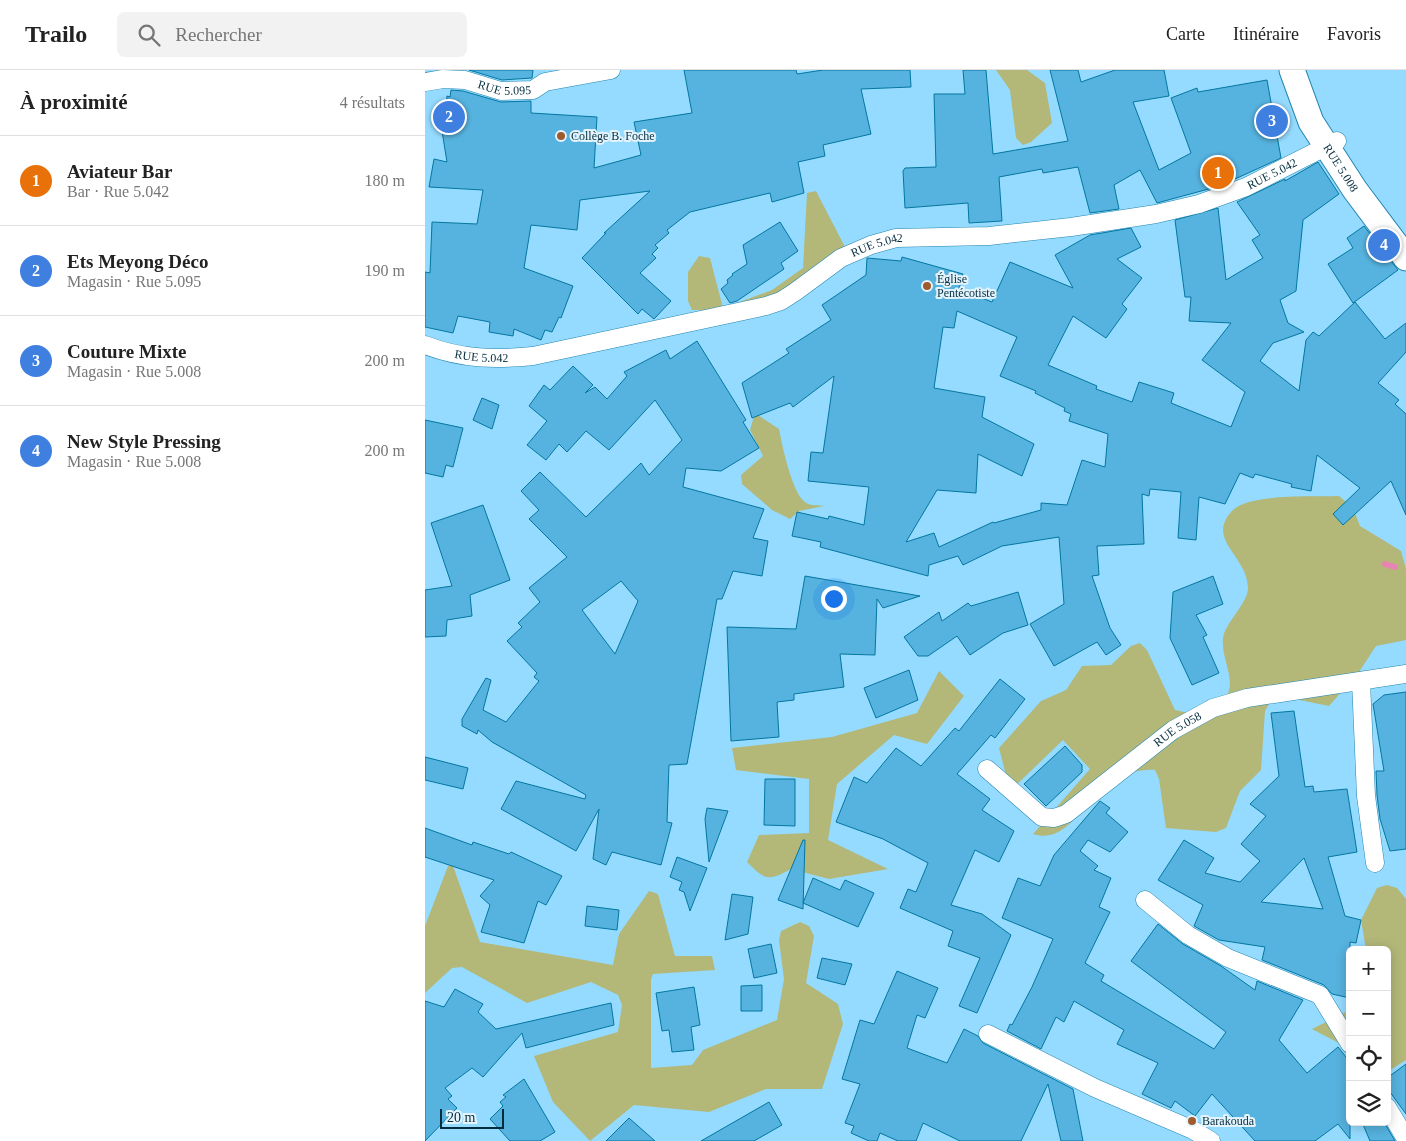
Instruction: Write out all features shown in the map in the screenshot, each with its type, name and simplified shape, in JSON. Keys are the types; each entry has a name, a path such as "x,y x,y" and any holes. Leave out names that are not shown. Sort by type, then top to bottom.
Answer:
{"main road":[{"name":"RUE 5.008","path":"1292,70 1311,122 1406,230"},
{"name":"RUE 5.008","path":"1309,70 1332,144 1355,190 1406,258"}],"street":[{"name":"RUE 5.095","path":"425,82 443,79 465,80 501,91 533,90 545,82 611,70"},
{"name":"RUE 5.042","path":"425,345 460,356 497,360 533,356 766,306 781,301 841,258 871,245 897,238 989,236 1071,228 1156,214 1199,204 1246,187 1332,144"},
{"name":"RUE 5.058","path":"987,769 1042,817 1055,818 1074,809 1173,730 1213,708 1247,698 1406,674"},
{"path":"1361,681 1366,796 1375,862"},
{"path":"1145,900 1188,935 1228,958 1321,995 1346,1037"},
{"path":"988,1034 1087,1084 1193,1130 1211,1141"},
{"path":"1391,1114 1406,1138"}],"green space":[{"path":"996,70 1027,70 1045,83 1052,123 1031,142 1023,145 1016,138 1010,90"},
{"path":"816,191 845,247 841,258 748,310 692,310 688,301 688,272 699,256 710,258 723,308 772,290 803,268 807,193"},
{"path":"755,413 779,429 788,468 800,497 809,504 824,506 799,511 790,519 772,510 742,484 741,475 763,456 750,430"},
{"path":"1339,496 1353,508 1360,526 1401,551 1406,569 1406,640 1376,646 1359,672 1329,706 1290,698 1270,702 1265,711 1261,770 1240,791 1226,828 1216,832 1166,828 1159,779 1155,770 1150,770 1128,773 1114,779 1104,786 1077,817 1057,833 1046,836 1033,834 1090,769 1063,740 1010,791 999,748 1041,701 1066,690 1082,666 1111,665 1131,646 1140,643 1147,650 1175,710 1189,713 1197,712 1222,701 1228,694 1230,686 1223,638 1247,594 1248,588 1242,567 1225,540 1223,531 1225,521 1232,511 1240,505 1252,501 1282,497"},
{"path":"939,671 964,696 927,744 894,735 837,784 828,840 888,869 829,879 791,869 777,876 767,877 753,868 747,862 759,835 809,833 809,779 736,770 732,748 832,737 917,713"},
{"path":"448,866 453,866 480,942 613,965 619,934 649,891 658,894 675,956 712,956 715,970 653,974 651,979 651,1068 692,1065 703,1050 777,1020 784,979 779,940 781,931 800,922 809,926 814,936 806,983 838,1004 843,1024 822,1089 766,1089 709,1112 634,1105 590,1141 553,1102 534,1056 618,1032 622,1005 618,995 591,982 527,1003 462,967 452,968 425,993 425,926"},
{"path":"1387,885 1397,888 1406,899 1406,1060 1391,1069 1391,946 1365,946 1361,920 1377,888"},
{"path":"1346,1012 1346,1047 1312,1029"}],"building":[{"path":"469,70 533,70 532,78 502,80"},
{"path":"684,70 796,70 797,74 823,70 910,70 911,87 861,89 871,134 823,145 825,156 798,162 804,193 772,202 770,193 690,212 667,230 669,233 655,245 658,248 652,254 656,258 640,273 671,301 654,319 642,309 638,314 582,258 606,233 604,233 650,191 580,200 577,230 531,225 524,268 573,286 561,318 559,317 552,332 545,330 541,340 514,329 513,336 489,332 490,322 458,316 453,333 425,327 425,272 430,273 432,222 477,224 483,190 429,187 434,159 447,162 442,131 445,130 447,96 450,97 451,90 463,91 501,102 531,101 531,113 597,117 594,168 641,155 634,122 692,113"},
{"path":"963,70 986,70 993,154 1068,141 1050,70 1078,70 1081,82 1115,70 1164,70 1169,96 1133,102 1159,170 1191,153 1171,98 1197,88 1198,92 1267,80 1281,158 1224,184 1214,169 1216,187 1157,203 1140,170 1114,185 1119,209 1090,213 1078,167 1043,173 1042,169 999,177 1002,221 969,223 968,203 905,208 903,171 905,168 936,167 934,94 965,94"},
{"path":"1318,162 1339,194 1303,220 1296,291 1280,300 1288,323 1304,332 1273,343 1260,361 1299,391 1306,340 1313,332 1319,336 1355,302 1385,339 1406,323 1406,352 1378,383 1399,400 1395,404 1406,414 1406,515 1391,481 1343,525 1333,514 1360,488 1317,455 1311,491 1291,487 1292,484 1255,474 1253,478 1240,473 1225,504 1199,497 1196,540 1178,538 1181,492 1150,489 1149,496 1142,494 1144,544 1097,546 1099,575 1092,576 1110,628 1121,645 1106,655 1097,642 1054,666 1030,624 1064,604 1059,537 1002,546 963,565 958,556 929,565 928,576 820,547 821,542 792,536 797,512 828,519 829,516 864,525 869,487 808,481 811,452 823,453 834,376 793,407 790,403 752,418 742,383 789,353 786,349 831,320 822,305 866,275 867,258 901,261 902,257 963,274 959,289 992,302 1010,262 1073,288 1055,255 1090,235 1131,228 1141,247 1117,259 1142,278 1122,304 1127,309 1106,338 1073,316 1048,365 1097,386 1096,389 1132,402 1139,382 1174,393 1171,403 1231,427 1245,392 1202,360 1231,323 1189,321 1191,297 1185,297 1175,220 1218,208 1226,280 1263,258 1252,240 1260,235 1237,202 1285,179 1285,181","holes":["957,311 1017,337 1000,376 1036,391 1035,393 1065,408 1064,411 1071,414 1069,421 1108,434 1105,467 1082,460 1067,505 1041,503 1041,510 993,522 939,547 934,533 906,542 937,490 976,493 978,454 1022,476 1034,444 982,417 985,397 934,388 943,327 954,328"]},
{"path":"780,222 798,251 781,263 784,269 737,301 730,303 721,289 728,283 727,280 732,274 747,264 743,245"},
{"path":"1364,226 1398,270 1353,303 1328,264 1353,248 1347,238"},
{"path":"697,341 746,420 743,422 759,448 721,471 686,468 683,487 764,509 753,538 768,541 762,576 733,571 722,599 717,599 687,764 669,765 667,822 672,823 661,865 612,852 606,865 593,859 599,809 576,851 501,809 516,781 585,799 586,795 492,742 478,730 477,734 462,726 462,719 486,678 491,680 483,710 506,722 539,681 534,677 537,673 507,641 522,627 518,623 540,602 529,588 567,557 529,519 539,510 521,491 540,472 586,517 641,463 649,475 682,440 655,400 609,450 586,431 567,452 559,444 546,460 527,445 547,421 529,406 544,385 550,390 573,366 593,385 585,393 595,387 607,399 627,376 624,372 666,350 670,359","holes":["621,581 638,601 615,654 582,610"]},
{"path":"482,398 499,405 492,429 473,420"},
{"path":"425,420 463,428 453,467 446,465 443,477 425,473"},
{"path":"483,505 510,580 470,595 472,616 447,620 446,636 425,637 425,590 452,586 431,523"},
{"path":"805,576 920,596 883,608 877,599 875,655 840,654 844,687 794,694 794,700 777,702 779,737 731,741 727,627 796,629"},
{"path":"1213,576 1223,604 1196,615 1207,635 1203,637 1219,673 1192,685 1170,638 1173,592"},
{"path":"1018,592 1028,625 1003,633 970,655 957,636 928,656 918,656 904,637 939,612 942,621 968,603 971,606"},
{"path":"909,670 918,700 876,718 864,688"},
{"path":"1000,679 1025,699 995,738 991,735 957,774 990,799 982,810 1014,831 999,862 975,850 951,905 982,914 1011,935 977,1013 959,1006 980,958 948,946 953,931 900,908 908,889 916,892 928,863 883,839 836,822 854,777 867,783 896,748 921,766 955,728 959,731"},
{"path":"1406,692 1406,849 1390,851 1380,819 1377,795 1376,771 1384,771 1373,704 1384,695"},
{"path":"1294,711 1305,787 1313,786 1314,792 1347,789 1357,852 1328,857 1345,916 1361,920 1356,943 1350,942 1350,946 1346,946 1346,997 1332,994 1324,985 1262,960 1265,947 1219,940 1194,926 1203,905 1158,880 1184,840 1214,858 1205,873 1240,882 1260,861 1241,844 1266,816 1250,804 1279,776 1271,713","holes":["1304,858 1323,909 1261,902"]},
{"path":"1065,746 1082,765 1082,772 1046,806 1024,784"},
{"path":"425,757 468,768 463,789 425,780"},
{"path":"765,779 795,779 795,826 764,825"},
{"path":"1100,801 1110,808 1106,813 1128,832 1110,852 1088,840 1080,851 1098,866 1094,870 1111,878 1099,907 1110,912 1085,963 1104,975 1101,981 1214,1049 1226,1032 1131,961 1158,924 1183,944 1221,966 1255,990 1257,981 1303,1000 1279,1040 1307,1073 1338,1047 1346,1057 1346,1126 1350,1126 1350,1139 1338,1124 1315,1141 1255,1141 1212,1094 1195,1116 1175,1101 1171,1108 1142,1094 1158,1063 1117,1044 1124,1030 1074,1001 1064,1022 1056,1017 1041,1049 1007,1031 1032,987 1053,939 1002,918 1018,878 1040,886 1054,855"},
{"path":"707,808 728,811 709,862 705,819"},
{"path":"425,828 472,845 473,842 509,854 511,852 562,876 546,905 538,901 524,943 481,932 490,905 480,896 494,880 425,857"},
{"path":"803,840 805,840 803,909 778,900"},
{"path":"677,857 707,868 690,911 684,892 679,890 682,882 670,877"},
{"path":"813,878 840,890 845,880 874,893 858,927 803,903"},
{"path":"732,894 753,897 748,934 725,940"},
{"path":"587,906 619,910 617,930 585,926"},
{"path":"771,944 777,973 754,978 748,949"},
{"path":"822,958 852,964 845,985 817,978"},
{"path":"897,971 938,988 925,1018 917,1015 907,1048 947,1063 964,1029 978,1036 983,1043 1073,1089 1083,1141 1061,1141 1048,1084 1021,1141 960,1141 923,1123 916,1141 898,1141 880,1133 877,1141 869,1141 851,1133 854,1126 845,1123 860,1084 842,1079 860,1020 874,1024"},
{"path":"762,985 762,1011 741,1011 741,986"},
{"path":"694,987 700,1025 691,1027 694,1050 672,1052 669,1030 662,1031 656,993"},
{"path":"455,989 483,1004 478,1012 496,1029 611,1003 614,1025 526,1048 522,1033 483,1077 472,1068 445,1088 452,1096 448,1099 457,1108 425,1141 425,1001 444,1007"},
{"path":"1406,1064 1406,1114 1391,1093 1391,1075"},
{"path":"524,1079 555,1132 540,1141 510,1141 490,1119 503,1106 500,1102 506,1097 503,1095"},
{"path":"769,1102 782,1125 754,1141 701,1141"},
{"path":"629,1118 655,1141 606,1141"},
{"path":"1364,1126 1386,1126 1395,1141 1370,1141"}],"waterway":[{"path":"1385,564 1395,567"}],"place":[{"name":"Ets Meyong Déco","path":"449,117"},
{"name":"Couture Mixte","path":"1272,121"},
{"name":"Collège B. Foche","path":"561,136"},
{"name":"Aviateur Bar","path":"1218,173"},
{"name":"New Style Pressing","path":"1384,245"},
{"name":"Église Pentécotiste","path":"927,286"},
{"name":"Barakouda","path":"1192,1121"}]}
